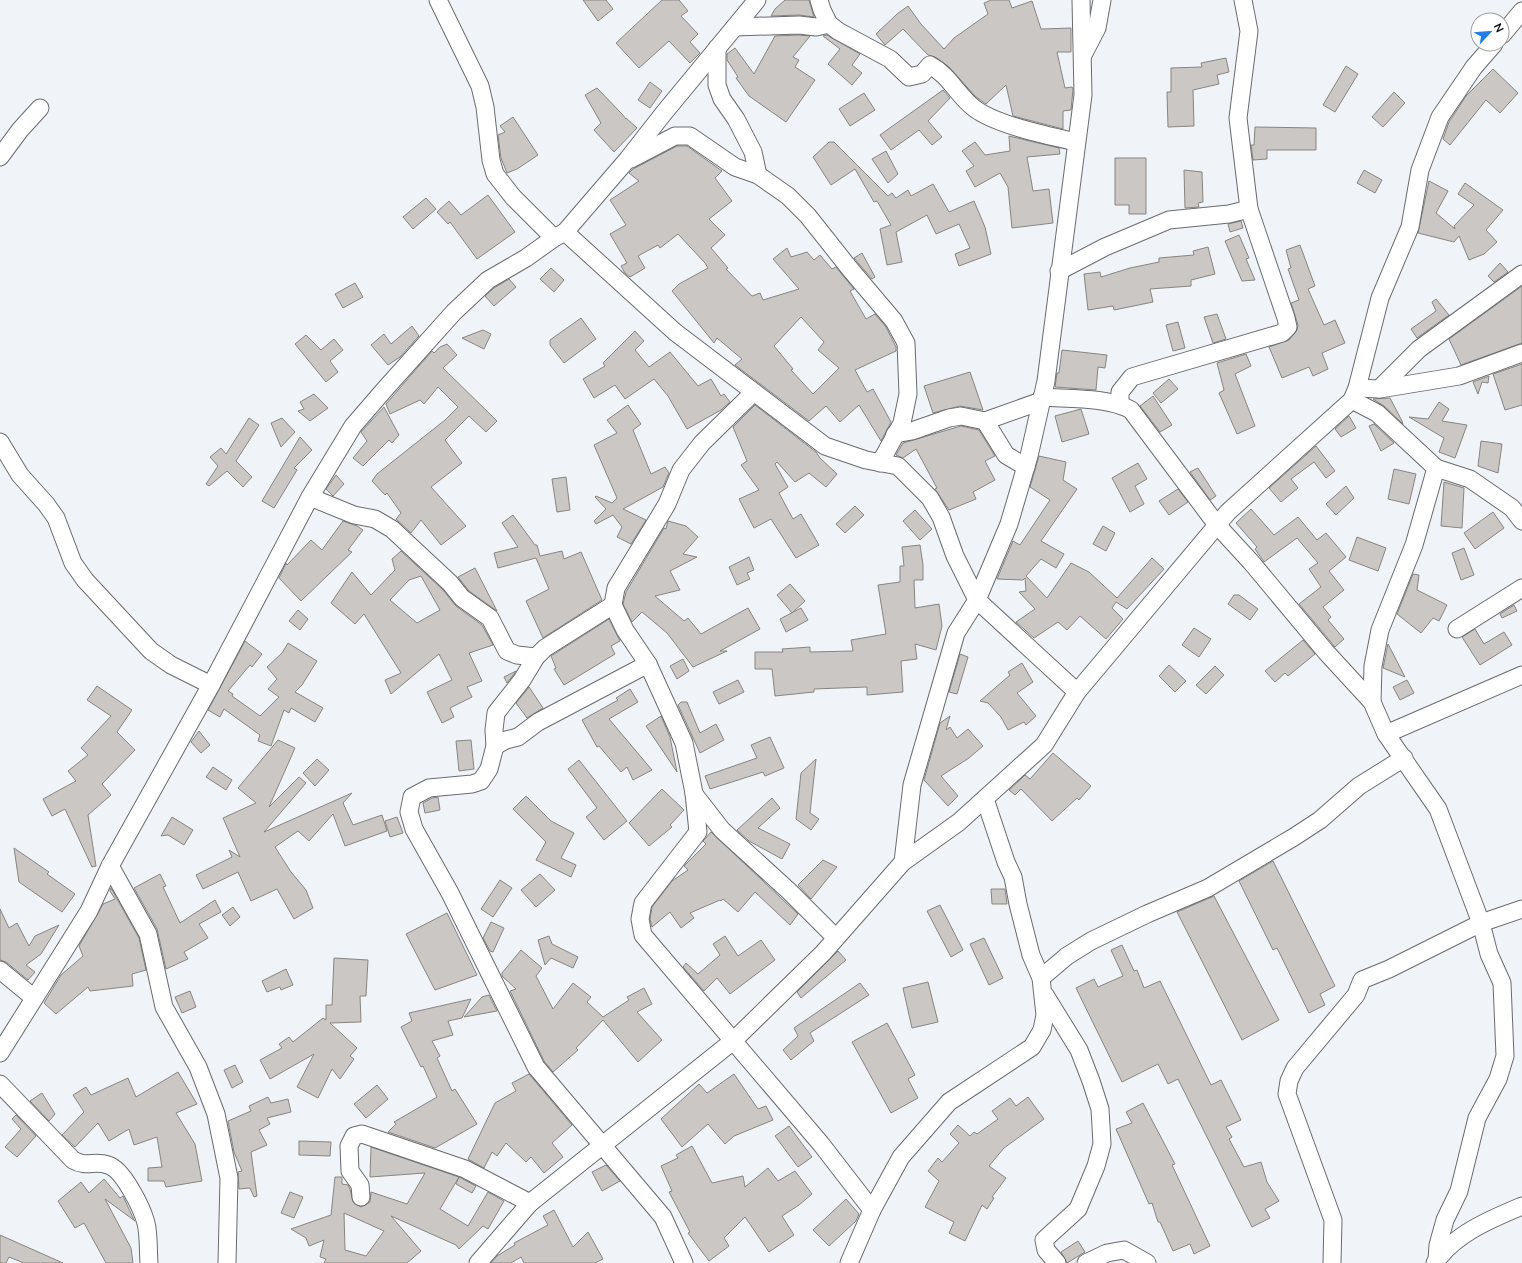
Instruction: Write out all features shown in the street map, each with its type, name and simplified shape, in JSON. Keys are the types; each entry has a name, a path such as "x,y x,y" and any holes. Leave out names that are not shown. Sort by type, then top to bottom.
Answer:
{"street":[{"path":"438,0 480,86 485,107 495,174 513,197 675,332 753,393 825,446 866,460 898,466 930,498 941,517 955,556 977,600 1077,692"},
{"path":"0,1053 89,911 110,866 211,685 310,497 353,426 385,388 454,312 488,280 526,258 560,235 627,160 757,0"},
{"path":"819,0 829,24 838,31 890,59 909,77 922,74 930,65 938,69 974,108 1006,124 1076,142"},
{"path":"903,862 912,785 956,633 977,600 1009,524 1026,467 1046,381 1083,95 1081,0"},
{"path":"1082,57 1097,28 1102,0"},
{"path":"1120,405 1120,392 1132,377 1282,333 1288,327 1249,209 1238,118 1249,31 1242,0"},
{"path":"1510,25 1522,11"},
{"path":"735,27 799,25 816,27 829,24"},
{"path":"717,48 717,85 722,99 736,119 753,152 758,175"},
{"path":"478,1263 530,1203 602,1144 733,1041 823,953 835,937 903,862 959,822 1044,745 1077,692 1228,512 1354,394 1380,298 1410,227 1420,170 1440,117 1474,67 1487,52"},
{"path":"0,157 20,130 40,108"},
{"path":"627,160 675,136 690,136 735,167 758,175 788,196 808,216 850,269 894,320 906,343 908,394 902,422 880,463"},
{"path":"1060,271 1105,247 1169,220 1229,214 1249,209"},
{"path":"1379,389 1419,349 1522,274"},
{"path":"1354,394 1459,376 1522,353"},
{"path":"753,393 702,443 681,470 667,504 616,588 613,605 625,630 648,664 684,743 694,793 698,832 644,903 640,919 643,935 821,1144 872,1210"},
{"path":"1354,394 1377,413 1436,468 1470,479 1512,508 1522,522"},
{"path":"895,434 912,431 949,418 961,416 985,421 1042,399 1120,405 1131,410 1140,420 1217,525 1252,562 1326,652 1372,702 1386,734 1438,809 1481,923 1489,954 1502,983 1505,1056 1498,1079 1477,1118 1460,1191 1445,1220 1438,1245 1436,1261"},
{"path":"985,421 1006,455 1026,467"},
{"path":"0,442 20,475 46,504 56,518 73,564 85,580 151,651 171,664 211,685"},
{"path":"1372,702 1373,666 1380,630 1414,545 1436,468"},
{"path":"310,497 354,515 375,518 392,529 450,583 462,598 490,618 508,651 517,655 536,657"},
{"path":"1457,629 1522,588"},
{"path":"613,605 545,648 536,657 522,680 496,713 494,730 496,746 488,769 480,781 472,784 429,788 412,797 409,812 414,829 450,893 536,1067 663,1217 684,1263"},
{"path":"496,746 506,740 518,737 538,722 648,664"},
{"path":"1386,734 1522,675"},
{"path":"849,1263 872,1210 901,1157 949,1102 1032,1047 1042,1030 1045,1015 1042,985 1068,956 1091,941 1147,914 1208,888 1294,838 1320,820 1359,786 1404,758"},
{"path":"694,793 722,830 790,892 835,937"},
{"path":"985,799 1006,862 1013,877 1031,955 1042,985 1079,1050 1092,1082 1100,1110 1102,1144 1096,1166 1078,1209 1044,1240 1046,1250 1058,1263"},
{"path":"110,866 148,934 164,1007 198,1067 216,1114 229,1178 227,1263"},
{"path":"1332,1263 1333,1220 1287,1094 1289,1081 1295,1068 1356,995 1362,980 1389,969 1481,923 1522,909"},
{"path":"0,970 34,998"},
{"path":"0,1084 72,1160 82,1165 98,1163 109,1165 120,1174 135,1197 146,1223 149,1263"},
{"path":"361,1197 360,1185 350,1171 349,1146 354,1136 362,1134 465,1169 530,1203"},
{"path":"1436,1261 1452,1244 1485,1222 1522,1206"},
{"path":"1086,1263 1107,1253 1124,1250 1147,1263"}],"building":[{"path":"583,0 606,0 613,9 598,21"},
{"path":"662,0 679,0 688,11 681,16 698,34 690,42 700,53 690,63 669,41 639,68 616,43"},
{"path":"785,0 809,0 814,17 799,15 771,16 775,9"},
{"path":"991,0 1009,0 1012,8 1032,1 1041,29 1071,28 1071,52 1057,52 1065,88 1072,87 1073,89 1071,110 1063,111 1063,129 1013,116 1006,85 986,104 975,96 949,67 935,57 928,55 903,29 885,45 876,34 897,14 908,6 921,24 944,49 954,38 988,14 984,3"},
{"path":"827,35 860,54 852,65 862,73 852,85 828,64 840,49 823,36"},
{"path":"775,36 810,36 793,57 799,60 795,67 815,80 786,122 749,96 736,78 738,77 727,60 727,54 735,48 754,74"},
{"path":"1226,58 1229,72 1217,75 1219,84 1193,90 1194,126 1168,127 1167,92 1171,92 1171,68 1202,67 1201,63"},
{"path":"1346,66 1358,74 1335,112 1323,105"},
{"path":"1493,69 1518,93 1500,113 1486,100 1450,145 1443,139 1449,122 1466,96"},
{"path":"650,82 662,91 650,108 638,100"},
{"path":"597,88 626,119 637,128 614,152 594,130 601,123 585,95"},
{"path":"943,90 950,98 928,121 942,137 932,145 919,130 891,150 880,135"},
{"path":"1394,92 1405,103 1383,127 1372,117"},
{"path":"864,93 875,110 850,126 839,109"},
{"path":"513,117 538,155 517,169 507,173 501,158 498,135 505,132 500,126"},
{"path":"1255,127 1316,128 1316,150 1267,150 1267,159 1253,160 1251,145 1254,145"},
{"path":"1009,136 1059,148 1060,154 1027,157 1033,191 1049,189 1053,223 1012,228 1008,187 1000,173 975,187 966,171 974,166 962,151 975,142 985,155 1010,151"},
{"path":"829,142 834,142 888,196 892,193 896,198 908,190 911,196 933,184 949,212 974,201 985,227 991,254 959,266 955,254 970,248 959,224 936,234 927,215 896,232 902,262 887,265 880,229 891,225 877,201 874,202 855,169 831,185 813,157"},
{"path":"677,146 687,146 722,171 715,178 732,201 709,219 725,235 711,248 728,268 726,269 752,296 760,293 763,300 799,289 773,259 787,248 791,257 807,252 814,260 820,255 832,269 836,267 854,289 850,291 866,319 875,314 886,327 896,347 896,351 855,370 867,392 873,389 891,422 881,441 859,405 840,422 826,406 809,421 735,365 742,359 717,338 714,343 672,291 679,284 708,268 678,234 660,248 658,245 638,256 645,268 630,277 625,273 621,266 627,263 610,234 626,225 610,200 639,181 629,173 633,169","holes":["801,317 824,342 818,350 839,368 813,394 791,370 793,369 774,346"]},
{"path":"886,151 898,174 888,183 872,159"},
{"path":"1115,158 1146,158 1146,214 1129,214 1129,205 1115,205"},
{"path":"1184,170 1202,172 1203,202 1198,203 1199,207 1185,208"},
{"path":"1364,170 1382,180 1375,193 1357,183"},
{"path":"1429,181 1448,191 1436,213 1455,229 1454,226 1474,205 1458,194 1465,183 1503,210 1486,230 1497,242 1484,254 1469,260 1459,236 1454,242 1418,233"},
{"path":"488,195 515,232 477,259 450,222 448,224 437,212 449,201 461,215"},
{"path":"426,198 436,209 413,229 403,217"},
{"path":"1241,221 1243,228 1230,232 1228,224"},
{"path":"1239,235 1249,258 1246,259 1255,280 1242,281 1225,241"},
{"path":"1300,245 1315,286 1308,289 1324,325 1335,320 1345,343 1322,353 1328,369 1313,376 1309,367 1282,378 1269,347 1289,340 1297,330 1298,325 1291,303 1299,300 1288,269 1291,268 1286,250"},
{"path":"1208,247 1215,274 1191,280 1191,286 1150,289 1153,302 1114,310 1113,306 1088,310 1084,274 1100,272 1101,277 1130,268 1159,262 1159,258 1194,255 1193,251"},
{"path":"862,253 875,277 872,279 854,258"},
{"path":"1500,263 1508,272 1494,282 1488,276"},
{"path":"551,268 564,280 554,292 540,279"},
{"path":"509,279 516,287 494,306 485,296 494,288"},
{"path":"355,283 363,297 343,308 335,294"},
{"path":"1522,286 1522,343 1461,365 1449,339"},
{"path":"1436,299 1449,315 1417,338 1411,329 1436,311 1432,302"},
{"path":"1217,314 1226,339 1213,343 1204,317"},
{"path":"581,318 596,339 564,363 550,345 550,340"},
{"path":"1178,322 1185,348 1173,351 1166,325"},
{"path":"412,326 419,336 400,357 388,365 371,345 384,334 391,344"},
{"path":"483,330 491,334 484,349 462,338"},
{"path":"635,331 644,341 635,350 649,367 670,352 698,386 711,379 721,396 724,394 730,402 721,410 687,429 668,396 654,379 625,399 615,385 594,398 583,379 605,366 603,363"},
{"path":"306,335 321,350 334,339 343,350 330,361 338,372 326,382 295,344"},
{"path":"447,344 457,355 443,368 497,421 486,432 469,416 445,440 462,463 431,487 466,526 441,545 421,520 411,533 396,519 401,513 387,493 385,495 372,481 377,474 445,420 458,407 438,387 424,404 420,400 390,414 386,404 432,351 434,353 440,347"},
{"path":"1062,350 1107,355 1105,368 1098,367 1096,390 1055,387 1057,373 1059,373"},
{"path":"1246,354 1251,366 1235,374 1255,426 1237,434 1219,393 1224,390 1217,363"},
{"path":"1522,364 1522,405 1505,410 1493,374"},
{"path":"970,372 983,410 960,406 933,413 924,386"},
{"path":"1489,376 1488,383 1482,382 1478,394 1473,382"},
{"path":"1169,379 1178,389 1161,403 1153,393"},
{"path":"314,394 328,408 310,421 298,411 304,409 300,402"},
{"path":"1153,396 1172,425 1160,432 1140,406"},
{"path":"1390,398 1403,424 1384,406 1373,399"},
{"path":"1439,402 1449,409 1442,421 1467,425 1455,458 1439,452 1444,438 1409,417 1428,419"},
{"path":"628,405 641,424 633,430 651,474 665,467 669,473 663,487 623,509 646,520 631,544 617,537 622,527 613,515 596,524 594,521 606,509 595,497 596,496 612,503 617,498 594,445 617,433 607,420"},
{"path":"755,405 816,452 820,458 837,474 826,487 809,473 795,482 777,462 775,464 788,487 779,493 793,519 801,514 819,545 796,558 771,519 754,528 739,499 759,490 741,465 747,461 733,427"},
{"path":"384,407 399,435 392,443 389,440 363,466 353,458 367,441 361,432"},
{"path":"1081,409 1089,434 1062,442 1055,416"},
{"path":"1349,416 1356,428 1341,437 1335,429"},
{"path":"249,418 259,425 236,461 252,477 243,487 227,471 209,486 206,484 218,466 210,457 221,448 226,454"},
{"path":"282,418 295,432 281,447 271,423"},
{"path":"1374,424 1394,443 1381,451 1369,426"},
{"path":"961,426 979,430 995,456 985,461 995,480 973,492 976,499 949,510 935,489 937,488 916,449 903,458 896,455 903,443"},
{"path":"300,437 312,450 294,468 297,470 274,508 262,501"},
{"path":"1481,441 1502,444 1498,473 1478,466"},
{"path":"1316,446 1335,471 1326,478 1314,462 1291,479 1298,488 1281,502 1269,488"},
{"path":"1039,456 1066,462 1063,480 1077,489 1041,541 1064,554 1056,568 1041,559 1026,576 1047,598 1071,563 1089,572 1117,598 1152,558 1164,569 1127,609 1116,602 1112,608 1123,619 1106,639 1080,616 1067,630 1058,622 1034,638 1016,622 1035,609 1019,592 1026,591 1025,578 1023,580 997,579 1013,541 1020,545 1050,500 1030,487"},
{"path":"1138,463 1147,479 1135,486 1144,504 1130,512 1112,478"},
{"path":"1198,468 1216,496 1210,500 1190,472"},
{"path":"1394,469 1416,474 1409,504 1388,499"},
{"path":"336,475 344,484 333,496 326,489"},
{"path":"566,477 570,510 557,512 552,479"},
{"path":"1444,482 1464,488 1462,528 1441,526"},
{"path":"1346,486 1354,498 1336,515 1326,504"},
{"path":"1178,489 1188,502 1169,515 1159,501"},
{"path":"855,506 864,515 845,533 836,524"},
{"path":"1251,509 1274,535 1298,517 1317,540 1326,533 1346,557 1329,571 1344,590 1323,607 1331,617 1328,620 1344,639 1335,647 1299,604 1321,587 1309,569 1318,563 1297,538 1264,562 1255,549 1257,547 1236,523"},
{"path":"915,510 932,529 920,540 903,521"},
{"path":"1493,512 1504,528 1475,549 1464,533"},
{"path":"513,515 535,545 537,545 540,556 562,551 564,559 581,552 602,600 543,638 526,601 549,589 536,558 498,568 494,553 518,547 502,523"},
{"path":"343,521 363,530 348,550 352,552 301,601 279,578 286,563 287,565 311,540 322,550"},
{"path":"668,521 686,526 698,537 683,554 697,557 670,571 680,590 655,596 684,621 688,618 701,634 748,608 760,629 720,651 727,651 693,667 667,633 642,612 632,622 623,604 626,592 664,528 666,529"},
{"path":"1103,526 1115,533 1106,551 1093,544"},
{"path":"1357,537 1386,548 1378,571 1349,560"},
{"path":"920,545 923,565 923,580 914,580 915,608 939,604 942,626 936,650 915,644 917,659 901,661 903,692 867,695 867,687 814,689 814,692 775,696 772,669 755,669 755,652 783,652 782,649 810,647 810,652 853,651 851,640 886,634 878,585 900,582 900,566 904,566 902,547"},
{"path":"1464,548 1474,575 1461,580 1452,553"},
{"path":"401,551 443,590 456,606 482,625 493,645 469,653 482,681 467,687 472,697 450,708 454,717 442,723 427,692 452,680 439,654 391,694 385,680 401,673 364,614 355,624 331,603 352,572 371,595 395,570 392,559","holes":["421,576 440,610 417,623 390,600 409,580"]},
{"path":"749,557 754,570 747,573 750,579 737,585 729,567"},
{"path":"475,568 497,611 469,591 458,577"},
{"path":"1413,574 1419,575 1417,590 1447,605 1439,621 1433,618 1421,633 1397,614"},
{"path":"790,584 805,601 792,613 777,595"},
{"path":"1234,595 1239,595 1258,609 1250,620 1228,604"},
{"path":"1514,605 1517,611 1502,618 1500,614"},
{"path":"801,608 808,620 786,632 780,619"},
{"path":"298,610 308,619 300,630 289,621"},
{"path":"609,619 620,641 611,646 615,654 564,685 554,669 556,668 551,656"},
{"path":"1194,628 1211,639 1199,657 1182,645"},
{"path":"1475,629 1484,644 1504,632 1512,645 1480,665 1462,637"},
{"path":"1303,640 1315,654 1288,676 1285,673 1275,682 1265,671"},
{"path":"245,641 262,654 252,667 250,665 228,691 233,694 232,696 260,716 279,697 268,689 277,679 267,667 282,653 288,643 317,661 302,685 295,692 323,708 315,722 291,708 289,713 284,710 271,746 258,741 260,735 224,709 220,717 208,710"},
{"path":"1388,644 1405,677 1383,668"},
{"path":"960,654 968,657 957,694 949,692"},
{"path":"683,659 689,671 677,679 670,666"},
{"path":"1022,663 1033,682 1017,693 1036,716 1026,725 1024,722 1008,730 1001,717 988,703 980,701 1010,675 1008,672"},
{"path":"1169,665 1186,681 1175,692 1159,676"},
{"path":"1215,666 1224,675 1206,694 1196,685"},
{"path":"516,671 514,674 507,683 504,677"},
{"path":"738,680 744,692 719,704 713,692"},
{"path":"1407,680 1414,693 1400,700 1393,687"},
{"path":"97,686 132,710 117,732 135,750 102,784 111,795 88,815 96,866 92,867 65,809 52,816 43,799 76,781 68,771 88,755 81,748 111,716 87,700"},
{"path":"529,687 543,708 527,718 516,703"},
{"path":"630,689 638,702 609,719 652,770 633,780 627,767 621,772 599,746 597,747 582,720 618,700 616,698"},
{"path":"681,702 687,702 700,733 716,724 724,740 700,753 678,705"},
{"path":"661,716 670,737 677,772 646,726"},
{"path":"950,716 946,730 950,727 957,738 968,729 983,746 969,758 941,776 958,796 948,806 924,780 940,723"},
{"path":"199,731 210,745 201,753 191,742"},
{"path":"770,737 784,768 765,776 763,772 710,789 705,776 757,758 751,745"},
{"path":"278,740 295,748 269,807 299,777 306,783 264,832 352,793 343,803 353,825 382,815 387,831 345,846 333,814 309,841 298,831 275,847 291,872 306,890 313,908 294,919 277,889 251,901 238,872 203,889 196,875 232,857 229,850 240,857 223,818 256,803 238,788"},
{"path":"471,740 474,769 459,771 456,741"},
{"path":"1053,753 1091,786 1079,800 1077,798 1052,821 1021,789 1015,795 1009,790 1025,775 1030,779"},
{"path":"317,759 329,770 315,786 303,773"},
{"path":"816,759 810,813 819,819 811,830 796,819 801,773"},
{"path":"579,760 627,821 604,840 586,817 597,808 568,769"},
{"path":"213,767 232,780 226,790 206,777"},
{"path":"662,789 684,810 670,825 672,827 649,846 629,823"},
{"path":"526,796 551,821 574,833 561,858 576,865 571,877 536,860 546,842 513,809"},
{"path":"438,797 440,810 425,813 423,803 432,798"},
{"path":"772,798 780,808 758,828 790,844 782,859 749,841 737,830"},
{"path":"172,817 193,830 184,845 168,835 161,836"},
{"path":"397,817 403,833 390,837 385,821"},
{"path":"711,832 798,914 790,925 755,892 738,912 723,899 690,913 694,918 681,928 670,912 652,927 650,919 652,907 672,881 688,870 684,866 706,844 703,841"},
{"path":"14,848 49,872 47,874 75,894 62,912 19,882"},
{"path":"823,860 837,867 811,899 798,885"},
{"path":"1273,861 1335,986 1320,994 1325,1005 1309,1013 1277,948 1273,950 1239,881"},
{"path":"160,874 166,886 163,887 180,923 215,900 221,912 199,924 208,938 184,952 188,959 166,969 157,929 134,888"},
{"path":"540,874 555,890 536,907 521,890"},
{"path":"500,880 512,888 493,917 481,909"},
{"path":"111,888 139,938 146,970 132,974 133,986 90,991 88,987 56,1014 44,1003 61,975 83,956 79,946 103,904 115,899 110,891"},
{"path":"991,889 1005,889 1007,904 992,904"},
{"path":"1214,896 1279,1020 1242,1040 1177,912"},
{"path":"940,905 963,950 951,957 927,911"},
{"path":"233,907 240,917 230,926 222,915"},
{"path":"0,909 9,928 17,923 29,946 35,936 59,925 41,954 26,965 35,972 28,980 6,962 0,960"},
{"path":"447,913 477,975 435,990 406,934"},
{"path":"491,922 504,928 493,952 490,951 483,938"},
{"path":"549,936 552,944 578,957 573,968 551,958 545,965 538,940"},
{"path":"725,936 738,956 761,940 775,960 730,994 717,978 704,991 683,967 686,963 698,974 720,955 713,944"},
{"path":"984,938 1003,978 989,985 970,944"},
{"path":"1122,945 1134,971 1137,970 1144,988 1160,981 1211,1085 1221,1080 1241,1120 1226,1127 1232,1137 1229,1139 1244,1167 1261,1162 1267,1182 1279,1201 1265,1209 1270,1218 1252,1227 1178,1079 1168,1084 1158,1064 1122,1082 1076,988 1094,979 1098,987 1123,976 1111,950"},
{"path":"521,950 542,968 536,976 553,1009 573,983 591,997 587,1002 603,1017 629,1000 627,997 644,988 652,1004 637,1012 662,1040 638,1062 603,1020 576,1048 578,1050 553,1072 544,1061 510,991 516,989 502,976 502,973"},
{"path":"838,951 846,960 801,998 797,992"},
{"path":"334,958 368,960 366,996 360,996 361,1022 330,1023 357,1048 350,1056 354,1059 340,1079 332,1069 318,1098 297,1087 314,1054 270,1079 260,1060 282,1048 279,1044 289,1037 293,1042 323,1018 326,1020 326,1005 332,1005"},
{"path":"286,969 293,985 281,990 280,987 267,992 262,981"},
{"path":"928,982 938,1022 912,1028 903,988"},
{"path":"860,983 869,995 810,1033 814,1041 791,1060 783,1050 798,1036 794,1028"},
{"path":"190,991 196,1007 182,1013 175,997"},
{"path":"489,995 497,1011 464,1017 482,997"},
{"path":"471,999 462,1018 448,1021 453,1035 432,1041 440,1056 437,1058 452,1091 455,1089 477,1124 435,1148 388,1132 396,1124 394,1122 437,1097 423,1066 421,1067 401,1027 412,1021 409,1013"},
{"path":"887,1023 915,1075 908,1079 918,1098 891,1113 852,1042"},
{"path":"235,1065 243,1082 232,1088 224,1070"},
{"path":"178,1072 197,1104 176,1113 195,1144 202,1181 166,1187 164,1181 148,1181 148,1168 162,1167 157,1137 134,1145 129,1129 109,1141 98,1123 75,1147 62,1135 84,1112 73,1095 86,1087 91,1095 128,1078 136,1097"},
{"path":"529,1074 572,1125 552,1143 563,1157 544,1173 531,1157 526,1162 506,1143 497,1156 492,1152 484,1168 468,1159 495,1103 516,1091 512,1083"},
{"path":"734,1074 758,1109 766,1106 773,1120 734,1136 725,1144 708,1124 682,1147 661,1119 699,1084 707,1093"},
{"path":"377,1085 388,1099 366,1118 354,1104"},
{"path":"42,1093 55,1114 49,1121 30,1101"},
{"path":"268,1097 271,1103 288,1099 291,1112 267,1118 270,1124 259,1130 267,1145 251,1152 257,1196 254,1197 250,1188 239,1189 238,1172 242,1171 234,1152 228,1121 251,1111 249,1106"},
{"path":"1028,1097 1044,1119 1004,1148 989,1166 1006,1178 992,1197 994,1198 987,1209 982,1205 965,1241 949,1233 954,1222 925,1207 939,1181 928,1171 938,1158 942,1162 959,1143 950,1134 958,1125 970,1136 974,1132 977,1134 998,1119 992,1111 1010,1098 1016,1106"},
{"path":"1143,1103 1175,1164 1172,1165 1210,1246 1194,1254 1190,1244 1173,1251 1160,1222 1158,1222 1152,1203 1149,1204 1116,1129 1132,1123 1126,1112"},
{"path":"16,1115 36,1136 17,1157 5,1147 21,1129 12,1119"},
{"path":"789,1126 812,1157 798,1167 775,1136"},
{"path":"299,1141 331,1142 330,1156 299,1155"},
{"path":"692,1146 712,1183 743,1176 745,1187 768,1168 778,1181 795,1171 812,1194 782,1216 794,1235 769,1252 745,1217 724,1238 729,1246 709,1261 688,1233 690,1232 669,1192 672,1191 661,1166 678,1158 676,1155"},
{"path":"371,1147 459,1177 440,1209 468,1226 488,1192 504,1201 488,1229 483,1226 459,1249 456,1245 391,1216 421,1251 407,1263 324,1263 326,1259 320,1257 324,1240 309,1246 306,1238 291,1229 331,1215 335,1177 342,1177 342,1184 348,1185 353,1202 361,1207 370,1202 371,1192 407,1204 425,1173 370,1177","holes":["344,1213 384,1231 366,1256 345,1250"]},
{"path":"606,1165 620,1181 602,1191 592,1172"},
{"path":"459,1177 476,1186 472,1193 456,1184"},
{"path":"104,1179 120,1198 123,1196 135,1221 105,1199 131,1248 133,1263 106,1263 84,1223 75,1228 58,1201 81,1182 89,1193"},
{"path":"290,1192 303,1197 294,1218 281,1213"},
{"path":"846,1199 859,1214 856,1221 829,1246 813,1230"},
{"path":"554,1210 573,1247 588,1232 603,1259 595,1263 524,1263 521,1257 511,1263 491,1263 497,1256 515,1245 514,1243 548,1225 543,1216"},
{"path":"0,1235 63,1263 24,1263 9,1257 6,1263 0,1263"},
{"path":"1078,1241 1085,1252 1067,1263 1061,1252"}]}
